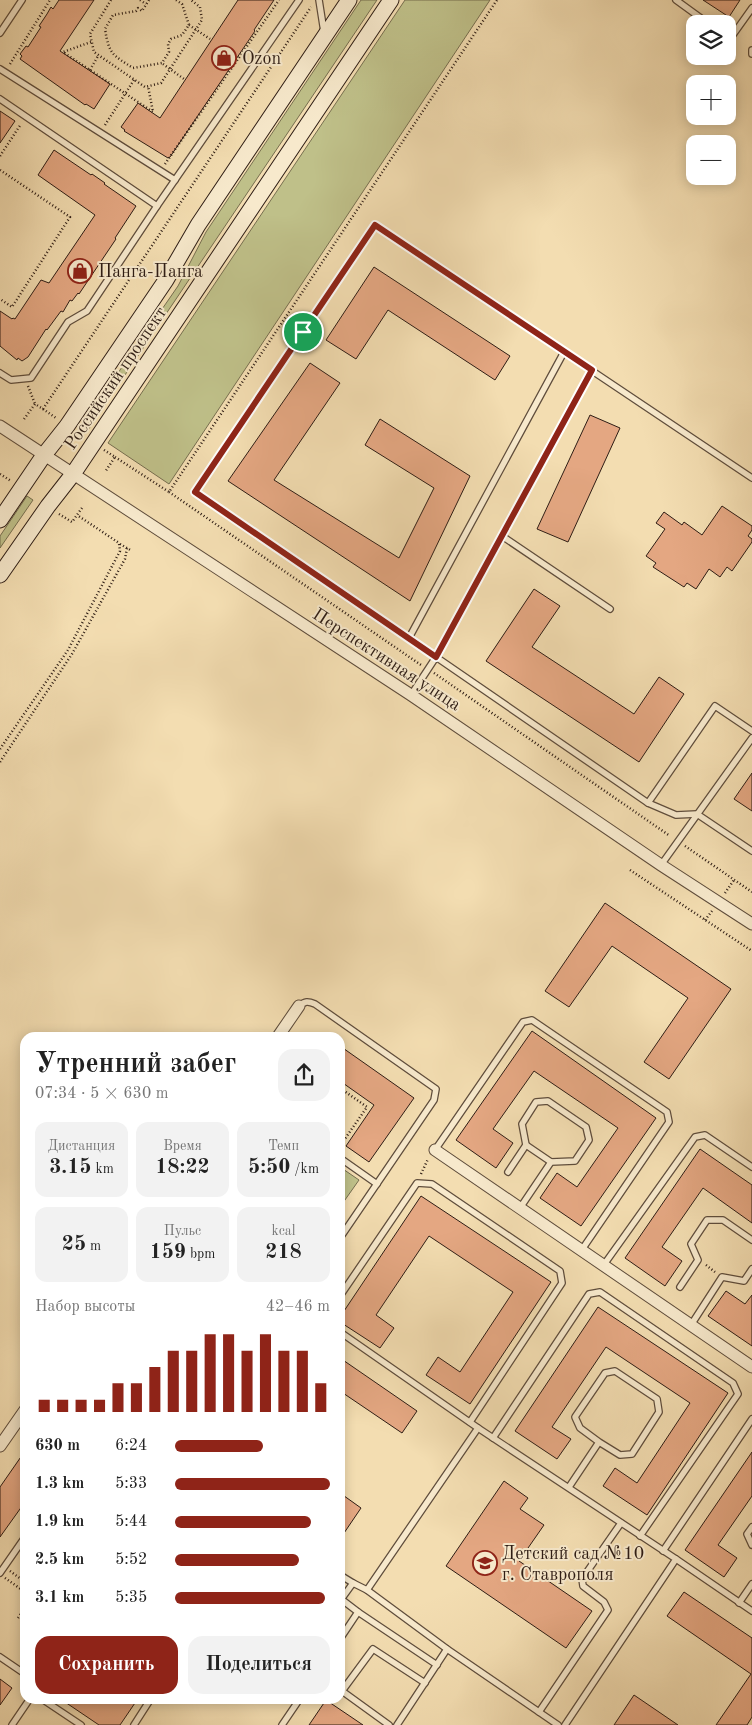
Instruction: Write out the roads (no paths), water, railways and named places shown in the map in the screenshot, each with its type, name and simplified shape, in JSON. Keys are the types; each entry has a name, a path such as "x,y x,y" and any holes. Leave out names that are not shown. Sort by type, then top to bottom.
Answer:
{"main road":[{"name":"Российский проспект","path":"0,520 161,288 198,225 349,0"},
{"name":"Российский проспект","path":"0,575 48,506 73,474 391,0"}],"street":[{"name":"Перспективная улица","path":"0,426 411,695 661,865 752,924"},
{"path":"282,1032 299,1006"},
{"path":"435,1150 752,1367"},
{"path":"0,1446 20,1417"}],"lane":[{"path":"0,33 22,0"},
{"path":"0,373 11,380 31,378 68,322 87,311 174,180 299,0"},
{"path":"318,0 325,36"},
{"path":"676,0 697,15"},
{"path":"736,31 752,8"},
{"path":"2,70 174,180"},
{"path":"0,99 157,206"},
{"path":"752,478 375,225 195,492 648,803 676,816 697,814 752,851"},
{"path":"409,638 564,352"},
{"path":"411,695 436,657 592,370"},
{"path":"502,536 610,609"},
{"path":"648,803 715,706 752,732"},
{"path":"661,865 752,738"},
{"path":"299,1006 303,1002 308,1001 316,1004 436,1089 434,1100 345,1231"},
{"path":"435,1150 523,1022 532,1020 667,1112 669,1122 581,1251"},
{"path":"508,1172 526,1145 522,1124 536,1102 548,1101 586,1127 589,1140 575,1161 551,1162 526,1145"},
{"path":"603,1266 695,1137 705,1135 752,1168"},
{"path":"345,1162 377,1184"},
{"path":"520,1208 551,1162"},
{"path":"345,1289 417,1183 432,1184 560,1271 562,1283 470,1422"},
{"path":"680,1287 698,1260 691,1244 707,1220 723,1220 752,1240"},
{"path":"691,1325 722,1277 744,1281 752,1269"},
{"path":"494,1438 589,1294 600,1292 733,1383 738,1394 640,1536"},
{"path":"345,1335 478,1428 752,1611"},
{"path":"615,1371 657,1399 659,1412 632,1454 620,1455 599,1442 580,1428 575,1417 604,1373 615,1371"},
{"path":"663,1551 752,1419"},
{"path":"367,1590 478,1428"},
{"path":"569,1487 599,1442"},
{"path":"540,1712 608,1610 604,1602 583,1586 582,1579 622,1523"},
{"path":"752,1527 747,1534 752,1545"},
{"path":"0,1574 20,1544"},
{"path":"564,1725 676,1560"},
{"path":"345,1578 367,1590 447,1649 558,1725"},
{"path":"345,1594 354,1583"},
{"path":"739,1602 752,1584"},
{"path":"345,1603 437,1665"},
{"path":"345,1632 358,1612"},
{"path":"345,1687 373,1649 425,1683"},
{"path":"397,1725 447,1649"},
{"path":"0,1657 20,1671"},
{"path":"345,1693 389,1725"},
{"path":"12,1725 26,1704"},
{"path":"50,1704 81,1725"},
{"path":"134,1725 147,1704"},
{"path":"282,1725 296,1704"}],"place":[{"name":"Ozon","path":"224,58"},
{"name":"Панга-Панга","path":"80,271"},
{"name":"Детский сад №10 г. Ставрополя","path":"485,1563"}]}
